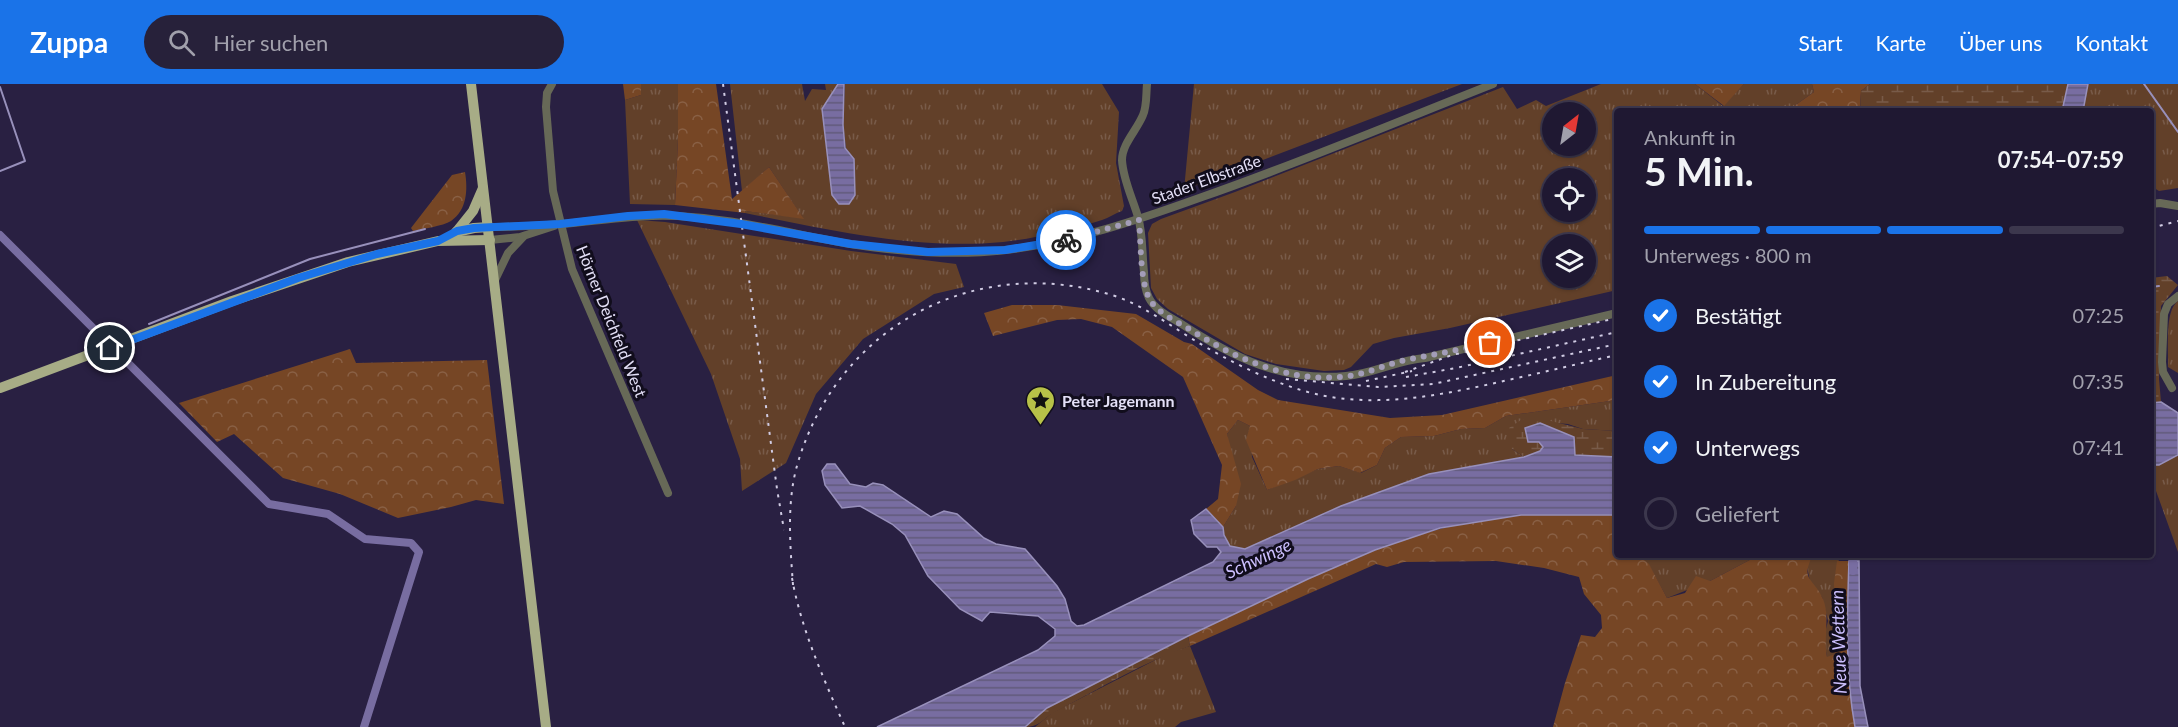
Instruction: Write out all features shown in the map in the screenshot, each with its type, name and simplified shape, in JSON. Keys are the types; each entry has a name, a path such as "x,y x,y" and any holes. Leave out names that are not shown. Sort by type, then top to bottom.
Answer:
{"main road":[{"path":"471,84 546,727"},
{"path":"457,231 473,211 484,184"},
{"path":"438,241 457,231 489,227"},
{"path":"0,388 312,274 377,254 438,241 490,240"}],"street":[{"name":"Hörner Deichfeld West","path":"552,84 547,93 546,107 553,191 572,269 668,493"},
{"path":"1146,84 1143,115 1126,146 1122,159 1127,185 1139,220 1145,284 1149,298 1157,309 1198,335 1251,363 1279,371 1316,377 1347,376 1372,372 1409,359 1425,358 1614,314"},
{"name":"Stader Elbstraße","path":"489,227 560,224 664,214 741,224 891,249 960,253 1041,245 1072,239 1139,220 1237,185 1493,84"},
{"path":"2154,204 2178,206"},
{"name":"Stader Elbstraße","path":"490,240 525,236 560,224"},
{"path":"495,280 508,253 525,236"},
{"path":"2172,388 2163,372 2164,314 2168,304 2178,296"}],"green space":[{"path":"623,84 641,84 641,95 625,100"},
{"path":"641,84 678,84 675,205 630,204 625,100 641,95"},
{"path":"678,84 716,84 732,199 769,167 804,219 675,205"},
{"path":"730,84 802,84 805,101 812,89 826,90 825,84 838,84 822,109 832,195 854,159 846,148 843,125 845,84 1102,84 1119,112 1116,163 1124,206 1122,211 1105,219 1066,230 1015,241 970,244 873,237 745,213 745,211 803,218 769,167 742,191"},
{"path":"1194,84 1462,84 1184,190"},
{"path":"1601,84 1695,84 1723,106 1744,84 1812,84 1814,92 1791,108 1614,108 1614,291 1450,328 1394,338 1373,344 1351,367 1344,370 1324,371 1276,364 1245,354 1168,309 1157,299 1151,288 1148,233 1152,224 1161,219 1503,87 1517,109 1536,100 1542,104 1542,156 1596,156 1596,102 1556,102"},
{"path":"1695,84 1744,84 1724,106"},
{"path":"1812,84 1870,84 1861,91 1860,108 1791,108 1814,92"},
{"path":"1870,84 2068,84 2063,108 1860,108 1861,91"},
{"path":"2088,84 2178,84 2178,188 2159,191 2154,188 2154,108 2084,108"},
{"path":"465,172 465,199 456,216 443,224 413,231 411,228 452,175"},
{"path":"637,220 665,222 851,251 956,264 964,287 934,294 863,339 816,394 786,463 742,491 740,459 711,374"},
{"path":"2167,276 2178,285 2161,306 2159,379 2161,402 2154,403 2154,278"},
{"path":"2178,301 2178,373 2168,367 2168,341 2171,313"},
{"path":"1012,305 1057,305 1136,314 1184,342 1192,344 1258,390 1278,400 1390,418 1442,415 1614,376 1614,400 1506,416 1485,428 1461,429 1434,436 1401,437 1385,448 1377,465 1360,473 1339,466 1318,469 1267,490 1246,440 1250,426 1238,420 1227,434 1241,484 1236,506 1223,527 1206,509 1218,499 1222,465 1183,377 1112,327 1081,319 1057,320 993,336 984,313"},
{"path":"350,349 356,363 487,360 504,504 476,500 398,518 340,494 283,478 234,434 217,442 179,403"},
{"path":"1614,400 1614,431 1521,420 1512,449 1524,457 1429,474 1341,506 1245,549 1230,547 1224,535 1223,527 1236,506 1227,434 1238,420 1250,426 1252,457 1267,490 1318,469 1339,466 1361,473 1377,465 1385,448 1401,437 1434,436 1461,429 1485,428 1506,416"},
{"path":"1539,418 1583,429 1614,431 1614,457 1574,456 1574,437 1540,423 1539,442 1543,447 1540,451 1524,457 1512,449 1509,428 1521,420"},
{"path":"2178,455 2178,552 2154,485 2154,465 2159,465"},
{"path":"1521,515 1614,515 1614,558 1642,558 1649,564 1667,598 1685,593 1696,576 1710,581 1753,558 1812,558 1808,569 1809,578 1825,604 1827,657 1835,654 1834,583 1837,561 1849,561 1849,682 1855,727 1553,727 1581,635 1595,637 1602,628 1601,615 1584,594 1579,577 1544,568 1496,561 1404,562 1387,567 1376,564 1190,646 1188,636 1311,576 1407,538 1470,523"},
{"path":"1641,558 1753,558 1710,581 1667,598 1649,565"},
{"path":"1811,558 1840,558 1835,589 1835,654 1827,658 1824,637 1828,621 1822,597 1810,582 1807,566"},
{"path":"1188,636 1190,646 1106,685 1053,713 1039,724 1025,727 1047,708"},
{"path":"1190,646 1216,712 1181,722 1175,727 1035,727 1052,713 1169,653"}],"water":[{"path":"838,84 844,84 845,148 854,159 855,195 849,204 839,204 832,195 822,109"},
{"path":"2068,84 2088,84 2084,108 2063,108"},
{"path":"2161,402 2178,413 2178,455 2159,465 2154,465 2154,403"},
{"name":"Schwinge","path":"1540,423 1574,437 1575,455 1614,457 1614,515 1521,515 1440,528 1375,550 1188,636 1047,708 1025,727 877,727 1038,650 1055,636 1055,629 1038,616 990,612 982,621 960,609 928,576 905,535 892,524 860,506 842,508 825,485 822,471 827,464 835,464 850,484 866,487 873,483 883,485 931,517 944,511 957,514 984,538 996,544 1025,549 1057,586 1065,599 1071,621 1077,626 1084,625 1213,562 1221,552 1217,547 1207,547 1194,534 1191,520 1206,509 1223,527 1224,535 1230,546 1245,549 1341,506 1429,474 1524,457 1540,451 1543,447 1539,442 1528,442 1525,428"},
{"path":"1849,561 1859,561 1860,686 1868,727 1855,727 1852,707 1848,644"}],"waterway":[{"path":"2144,84 2178,132"},
{"path":"0,87 25,161 0,171"},
{"path":"149,324 310,259 425,229"},
{"path":"0,235 269,504 328,514 365,539 411,543 419,552 364,727"},
{"path":"2154,287 2159,286"},
{"name":"Neue Wettern","path":"1853,558 1853,571"}],"railway":[{"path":"723,84 784,530"},
{"path":"2154,227 2178,221"},
{"path":"793,585 790,521 792,490 799,459 819,411 848,370 882,336 922,310 967,293 1015,284 1064,285 1115,296 1146,310 1239,365 1288,386 1344,399 1415,398 1485,385 1614,356"},
{"path":"1405,372 1452,355 1614,319"},
{"path":"1406,377 1614,333"},
{"path":"1286,379 1378,387 1433,384 1614,345"},
{"path":"1366,381 1412,371"},
{"path":"792,578 807,635 845,727"}],"way so far":[{"path":"1066,240 1139,220 1145,284 1149,298 1157,309 1198,335 1251,363 1279,371 1316,377 1347,376 1372,372 1409,359 1425,358 1490,343"}],"place":[{"name":"Peter Jagemann","path":"1041,426"}],"route":[{"path":"110,348 298,278 377,254 438,241 457,231 474,228 560,224 664,214 741,224 851,244 928,252 960,253 1005,250 1066,240"}]}
